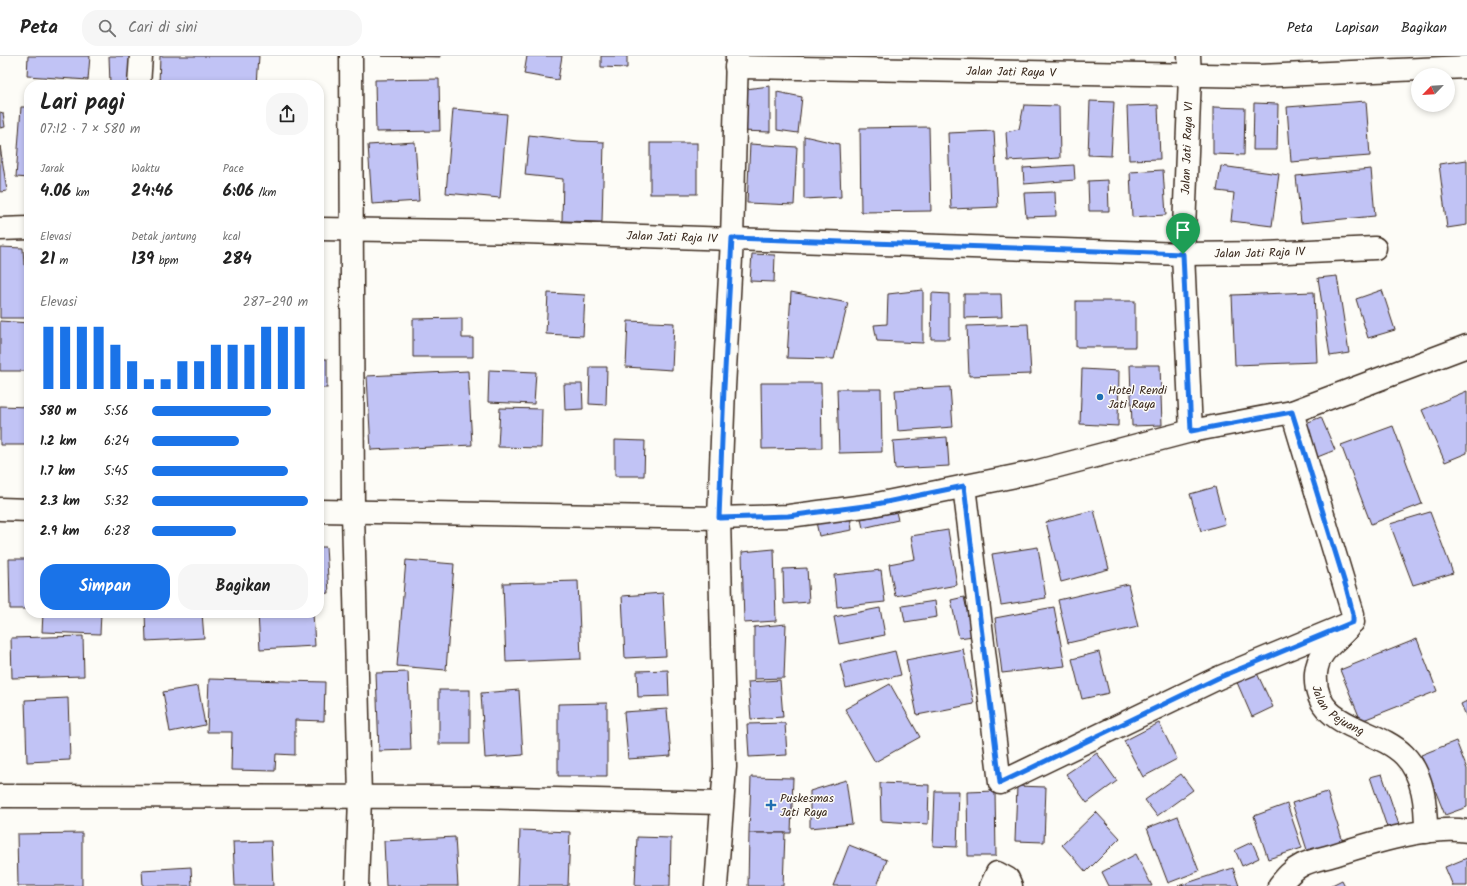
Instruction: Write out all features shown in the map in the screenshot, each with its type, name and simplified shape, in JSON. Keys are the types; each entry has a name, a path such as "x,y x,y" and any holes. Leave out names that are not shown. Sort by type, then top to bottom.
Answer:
{"street":[{"path":"139,80 141,56"},
{"path":"352,56 353,512 360,797 357,886"},
{"path":"716,886 721,803 725,767 719,518 732,238 736,62"},
{"name":"Jalan Jati Raya V","path":"736,62 1189,66 1260,76 1467,67"},
{"name":"Jalan Jati Raya VI","path":"1189,66 1183,254 1191,431"},
{"path":"0,229 24,228"},
{"name":"Jalan Jati Raja IV","path":"324,229 524,232 732,238 1183,254 1264,253 1375,248"},
{"path":"324,511 719,518 788,516 872,505 1034,472 1191,431 1292,412 1467,346"},
{"path":"964,486 1000,783 1218,678 1353,622 1353,614 1346,587 1292,412"},
{"path":"0,509 24,510"},
{"name":"Jalan Pejuang","path":"1353,622 1349,628 1329,645 1320,658 1316,673 1318,690 1322,702 1331,714 1394,748 1410,763 1419,780 1423,794 1426,832"},
{"path":"0,796 360,797 562,799 721,803"},
{"path":"1280,886 1289,874 1303,865 1357,848 1426,832 1445,830 1467,831"},
{"path":"991,886 997,873 1008,879 1011,886"}],"building":[{"path":"28,56 90,56 88,80 27,76"},
{"path":"109,56 131,56 131,80 110,80"},
{"path":"160,56 259,56 257,80 159,80"},
{"path":"381,56 440,56 440,57"},
{"path":"527,56 562,56 558,80 524,74"},
{"path":"601,56 627,56 627,68 601,67"},
{"path":"439,79 440,131 376,132 375,80"},
{"path":"770,86 770,132 740,131 737,90"},
{"path":"777,92 802,97 798,133 777,130"},
{"path":"1090,101 1114,102 1111,156 1088,155"},
{"path":"1366,101 1370,156 1291,162 1287,107"},
{"path":"1254,103 1278,104 1277,150 1253,150"},
{"path":"1024,105 1059,106 1060,158 1008,161 1006,132 1019,129"},
{"path":"1158,105 1160,159 1129,160 1127,106"},
{"path":"21,107 24,107 24,178 16,177"},
{"path":"1213,107 1245,108 1244,155 1213,154"},
{"path":"453,109 507,114 500,198 446,193"},
{"path":"0,112 3,113 5,127 0,128"},
{"path":"929,127 931,211 861,212 860,128"},
{"path":"994,131 998,207 951,209 948,133"},
{"path":"529,135 578,141 604,142 602,222 562,221 563,179 525,175"},
{"path":"804,136 839,144 841,197 804,199"},
{"path":"415,142 419,201 372,204 368,145"},
{"path":"650,143 697,143 697,194 650,194"},
{"path":"750,144 797,147 794,205 747,203"},
{"path":"0,146 7,191 0,192"},
{"path":"1467,160 1467,225 1447,228 1439,164"},
{"path":"1074,165 1075,180 1024,184 1023,168"},
{"path":"1221,166 1279,174 1272,226 1231,221 1234,193 1217,191"},
{"path":"1371,169 1375,216 1301,223 1296,176"},
{"path":"1163,170 1166,215 1132,217 1130,172"},
{"path":"1108,180 1109,211 1089,211 1088,181"},
{"path":"1055,192 1056,216 1026,217 1024,193"},
{"path":"0,247 23,248 24,318 0,318"},
{"path":"752,254 775,255 774,282 750,281"},
{"path":"1337,276 1349,353 1330,356 1318,278"},
{"path":"923,290 923,343 877,341 874,325 887,324 888,294"},
{"path":"1382,290 1395,330 1368,338 1356,299"},
{"path":"791,292 848,303 834,359 787,358"},
{"path":"1314,292 1317,362 1235,365 1232,295"},
{"path":"548,293 585,295 583,336 546,334"},
{"path":"932,293 949,294 949,339 931,339"},
{"path":"964,294 1001,294 1002,317 964,318"},
{"path":"1076,301 1135,301 1135,347 1076,347"},
{"path":"462,318 462,338 473,338 473,357 413,357 413,319"},
{"path":"0,321 24,323 24,371 0,371"},
{"path":"628,321 674,323 672,370 626,367"},
{"path":"1028,324 1031,374 969,376 967,326"},
{"path":"324,359 327,359 327,388 324,388"},
{"path":"1130,365 1160,365 1162,425 1132,426"},
{"path":"590,367 607,367 606,405 589,404"},
{"name":"Hotel Rendi Jati Raya","path":"1082,369 1119,371 1118,426 1080,424"},
{"path":"489,370 536,372 534,404 488,402"},
{"path":"468,371 472,445 371,450 367,376"},
{"path":"761,383 821,383 822,448 762,449"},
{"path":"564,384 582,384 583,409 565,410"},
{"path":"950,387 953,427 898,431 895,390"},
{"path":"837,389 881,389 882,452 839,453"},
{"path":"1467,391 1467,453 1445,462 1422,410"},
{"path":"0,406 24,407 24,445 0,445"},
{"path":"500,408 542,409 541,448 498,447"},
{"path":"1321,417 1335,450 1315,458 1301,425"},
{"path":"1393,426 1422,504 1371,524 1341,445"},
{"path":"947,437 949,466 895,469 893,441"},
{"path":"615,440 645,441 644,476 615,476"},
{"path":"1215,487 1225,524 1201,531 1190,494"},
{"path":"1094,510 1109,569 1061,582 1046,522"},
{"path":"896,512 898,520 863,528 861,519"},
{"path":"1430,512 1453,573 1413,585 1390,524"},
{"path":"850,516 852,530 819,536 816,522"},
{"path":"948,530 957,585 895,596 889,564 915,559 911,536"},
{"path":"324,547 326,547 329,593 324,594"},
{"path":"1038,547 1046,598 1001,605 992,554"},
{"path":"774,549 776,621 744,623 742,552"},
{"path":"9,559 24,559 24,609 10,609"},
{"path":"406,560 454,564 446,670 397,666"},
{"path":"807,568 809,602 784,604 783,569"},
{"path":"881,570 885,602 837,607 834,575"},
{"path":"578,581 581,659 506,662 503,583"},
{"path":"1128,584 1138,627 1068,643 1058,600"},
{"path":"663,593 666,656 625,658 622,596"},
{"path":"964,597 973,636 959,638 951,600"},
{"path":"935,601 937,617 905,622 902,606"},
{"path":"1054,607 1065,666 1002,673 995,618"},
{"path":"880,608 885,635 839,644 834,617"},
{"path":"43,618 101,618 100,634 42,632"},
{"path":"145,618 202,618 204,638 146,641"},
{"path":"258,618 313,618 315,646 260,649"},
{"path":"786,624 784,678 754,679 754,627"},
{"path":"83,636 84,676 12,678 11,638"},
{"path":"1417,639 1437,691 1361,721 1340,670"},
{"path":"963,649 974,704 917,715 906,660"},
{"path":"895,651 901,675 846,688 840,664"},
{"path":"1099,652 1109,693 1082,699 1072,659"},
{"path":"668,670 669,696 638,697 637,671"},
{"path":"1256,671 1273,707 1252,717 1236,680"},
{"path":"408,672 411,750 379,751 376,673"},
{"path":"209,679 325,682 324,721 295,720 295,755 276,754 275,771 231,770 232,732 207,732"},
{"path":"780,680 783,717 751,719 748,682"},
{"path":"890,684 920,737 875,762 845,709"},
{"path":"198,686 205,725 170,732 163,692"},
{"path":"439,690 470,690 470,744 439,744"},
{"path":"519,690 523,755 485,758 481,693"},
{"path":"68,698 70,760 27,762 25,700"},
{"path":"1467,701 1467,718 1461,704"},
{"path":"607,703 607,776 558,776 558,704"},
{"path":"667,709 671,756 628,759 624,712"},
{"path":"785,723 787,755 749,757 747,724"},
{"path":"1159,723 1177,759 1143,777 1124,741"},
{"path":"1456,741 1467,769 1467,807 1445,815 1421,755"},
{"path":"1097,753 1117,781 1087,803 1066,774"},
{"path":"1181,774 1193,790 1157,816 1145,800"},
{"path":"1382,774 1401,831 1389,833 1370,777"},
{"name":"Puskesmas Jati Raya","path":"751,777 793,778 791,833 749,833"},
{"path":"846,780 852,824 810,828 810,791"},
{"path":"880,783 929,785 928,824 881,821"},
{"path":"1017,786 1046,787 1044,842 1015,841"},
{"path":"935,791 959,791 957,847 933,846"},
{"path":"995,791 996,856 968,856 967,792"},
{"path":"1327,792 1343,842 1308,853 1292,803"},
{"path":"1287,804 1302,848 1268,859 1254,816"},
{"path":"1096,812 1120,838 1086,872 1062,845"},
{"path":"1178,816 1199,871 1168,883 1147,828"},
{"path":"520,830 570,832 568,886 518,886"},
{"path":"82,833 82,886 18,886 17,834"},
{"path":"749,833 785,833 783,886 748,886"},
{"path":"455,837 458,886 386,886 384,841"},
{"path":"637,837 671,838 670,886 635,886"},
{"path":"271,841 273,886 235,886 233,842"},
{"path":"1252,842 1259,858 1242,866 1235,850"},
{"path":"849,845 887,860 877,886 833,886"},
{"path":"1136,854 1152,886 1109,886 1102,872"},
{"path":"1467,858 1467,886 1453,886 1445,867"},
{"path":"191,867 192,886 143,886 142,870"},
{"path":"1233,868 1239,886 1178,886"},
{"path":"1342,880 1345,886 1330,886"}],"place":[{"name":"Hotel Rendi Jati Raya","path":"1100,397"},
{"name":"Puskesmas Jati Raya","path":"771,805"}],"route":[{"path":"732,238 1183,254 1191,431 1292,412 1328,533 1346,587 1353,614 1353,622 1218,678 1000,783 964,486 872,505 788,516 719,518 732,238"}]}
